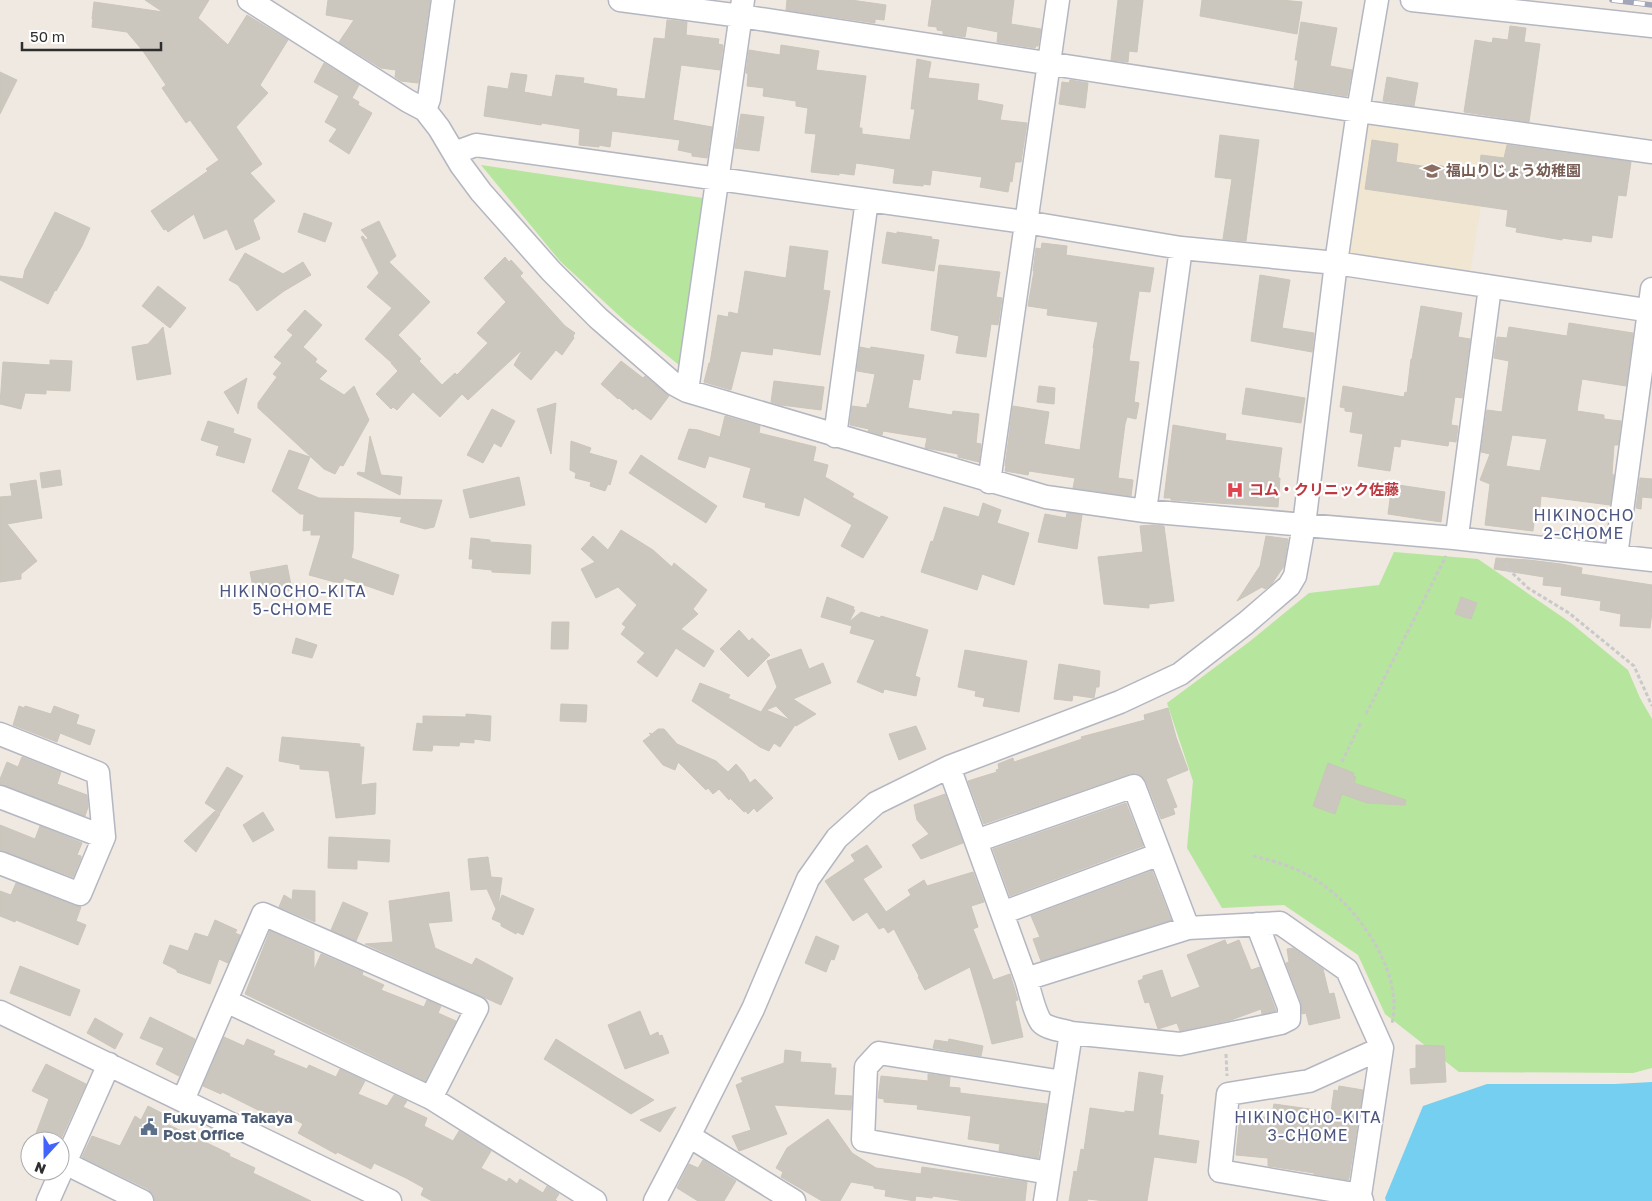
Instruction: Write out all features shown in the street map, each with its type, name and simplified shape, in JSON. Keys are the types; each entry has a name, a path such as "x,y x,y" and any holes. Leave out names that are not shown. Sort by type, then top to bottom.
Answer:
{"street":[{"path":"249,0 425,110 481,192 552,271 598,318 674,384 687,391 989,482 1046,497 1145,511 1304,525 1450,547 1503,544 1652,560"},
{"path":"425,110 442,0"},
{"path":"620,0 742,8 1048,64 1358,111 1652,152"},
{"path":"989,482 1058,0"},
{"path":"655,1201 753,1009 808,879 837,838 876,803 949,767 1120,702 1180,674 1246,623 1289,586 1295,576 1304,525 1336,263 1358,111 1377,0"},
{"path":"1412,0 1652,26"},
{"path":"687,391 742,8"},
{"path":"454,153 476,145 1025,222 1181,248 1336,263 1490,286 1651,304 1616,556"},
{"path":"834,436 867,200"},
{"path":"1145,511 1181,248"},
{"path":"1450,547 1458,528 1490,286"},
{"path":"0,734 98,773 104,837 80,894 0,863"},
{"path":"949,767 1042,1023 1052,1028 1072,1032 1180,1044 1281,1024 1289,1019 1289,1007 1257,924"},
{"path":"976,841 1134,786 1188,928"},
{"path":"0,797 104,837"},
{"path":"1002,913 1160,854"},
{"path":"183,1100 263,914 476,1008 431,1098"},
{"path":"1026,979 1188,928 1280,923 1347,970 1382,1048 1361,1198 1220,1171 1228,1094 1310,1081 1382,1048"},
{"path":"226,1001 431,1098 595,1201"},
{"path":"0,1012 390,1201"},
{"path":"1045,1201 1072,1032"},
{"path":"1049,1173 863,1140 866,1067 879,1053 1063,1082"},
{"path":"70,1152 110,1064"},
{"path":"689,1136 794,1201"},
{"path":"70,1165 142,1201"},
{"path":"48,1201 57,1181"}],"path":[{"path":"1503,544 1507,568 1528,588 1570,613 1634,666 1652,706"},
{"path":"1366,714 1450,547"},
{"path":"1342,762 1361,722"},
{"path":"1253,856 1278,863 1305,874 1330,891 1352,912 1373,939 1388,968 1394,992 1394,1013 1390,1031 1382,1048"},
{"path":"1225,1035 1228,1094"}],"shaded area":[{"name":"福山りじょう幼稚園","path":"1360,116 1517,137 1506,208 1481,205 1469,279 1340,260"}],"green space":[{"path":"481,165 703,198 679,365 626,322 560,261"},
{"path":"1394,552 1478,559 1571,623 1628,670 1640,698 1652,719 1652,1068 1633,1073 1459,1072 1385,1014 1358,955 1284,905 1222,908 1187,848 1193,781 1167,703 1249,642 1309,593 1379,585"}],"water":[{"path":"1652,1082 1652,1201 1386,1201 1385,1198 1423,1106 1487,1084 1615,1084"}],"building":[{"path":"145,0 209,0 198,18 228,45 247,15 288,40 260,85 268,93 236,127 262,164 250,173 275,201 253,220 260,239 236,250 227,229 204,239 194,214 168,232 166,229 164,230 151,211 208,171 206,169 219,160 190,120 186,123 162,88 166,85 143,51 127,32 92,27 94,2 163,12"},
{"path":"328,0 430,0 418,83 401,81 395,77 396,70 381,68 339,42 354,20 326,15"},
{"path":"787,0 851,0 886,5 884,20 875,19 875,23 786,10"},
{"path":"932,0 1014,0 1011,24 1041,29 1038,46 1035,48 997,42 998,32 967,26 965,37 943,34 943,31 937,30 937,27 928,26"},
{"path":"1118,0 1143,0 1137,52 1129,51 1128,62 1111,60"},
{"path":"1202,0 1281,0 1302,2 1297,34 1200,16"},
{"path":"667,20 687,22 686,35 719,39 718,44 723,45 720,70 681,65 673,120 712,127 707,158 692,156 692,153 678,150 680,140 612,131 610,147 579,145 580,129 484,116 488,86 508,89 511,73 527,75 524,92 552,97 556,75 584,78 583,83 617,89 616,96 645,99 654,38 665,39"},
{"path":"1301,22 1337,28 1330,66 1352,70 1347,96 1294,88 1298,60 1295,60"},
{"path":"1510,26 1526,28 1524,42 1540,44 1529,122 1464,112 1475,40 1492,43 1493,38 1508,40"},
{"path":"781,45 819,51 816,70 866,76 859,128 862,128 862,134 910,140 915,109 911,109 917,59 931,62 928,78 979,84 977,100 1003,105 1000,120 1027,123 1021,162 1015,162 1012,182 1010,181 1008,192 980,187 982,177 932,170 930,185 923,184 923,186 893,183 895,169 856,163 854,175 811,172 816,134 805,133 808,108 796,106 796,101 763,96 764,88 747,86 748,74 746,73 749,50 780,55"},
{"path":"324,63 359,85 352,98 359,102 358,105 372,113 349,154 329,141 337,129 325,122 339,96 314,82"},
{"path":"0,72 17,80 0,114"},
{"path":"1387,77 1418,83 1414,106 1383,101"},
{"path":"1070,80 1088,83 1085,108 1059,104 1062,82 1069,83"},
{"path":"741,114 764,117 759,151 735,148"},
{"path":"1220,135 1259,140 1246,241 1223,239 1232,179 1215,177"},
{"path":"1372,140 1398,144 1396,162 1428,167 1429,164 1448,167 1448,170 1479,175 1481,155 1504,158 1507,145 1631,162 1626,196 1618,195 1612,238 1592,235 1591,242 1562,238 1562,240 1516,232 1517,228 1506,226 1508,210 1365,189"},
{"path":"55,212 90,228 82,246 48,304 0,280 0,276 23,279 25,270"},
{"path":"304,213 332,223 325,242 298,232"},
{"path":"379,221 396,256 389,262 430,302 398,335 442,385 455,373 457,375 488,343 477,333 506,302 484,278 505,257 509,262 511,260 523,273 520,276 565,326 575,333 574,338 562,355 556,350 531,380 514,365 523,349 468,400 462,394 440,417 413,392 397,410 393,407 391,409 376,394 398,371 392,363 365,339 392,308 367,287 379,273 361,237 363,236 366,240 368,238 361,230"},
{"path":"887,232 932,237 931,239 939,240 934,271 882,263"},
{"path":"1042,243 1067,246 1066,255 1154,268 1150,292 1139,291 1129,361 1139,362 1134,402 1139,403 1136,419 1127,417 1125,424 1118,478 1133,480 1131,496 1073,488 1075,478 1029,471 1028,475 1005,471 1013,406 1049,412 1044,444 1080,450 1098,322 1047,315 1048,309 1028,306 1036,248 1041,249"},
{"path":"790,246 828,251 823,290 830,291 820,355 773,348 772,355 741,351 731,390 704,382 710,363 718,315 728,317 729,312 738,314 745,271 786,278"},
{"path":"245,253 283,274 303,262 311,275 284,291 257,311 238,285 229,280"},
{"path":"939,265 1000,272 996,297 1002,298 998,325 991,324 986,357 956,353 959,336 931,330"},
{"path":"1260,275 1290,280 1282,328 1314,333 1312,352 1251,341"},
{"path":"158,286 186,308 170,328 142,306"},
{"path":"1421,306 1462,313 1458,337 1470,339 1462,398 1455,397 1451,425 1458,426 1456,442 1449,441 1448,446 1401,439 1400,447 1394,446 1390,471 1358,466 1363,434 1350,432 1353,412 1345,411 1345,408 1340,407 1343,386 1404,397 1405,392 1407,393"},
{"path":"305,310 322,325 303,347 317,359 315,362 327,371 319,379 344,395 354,386 369,420 343,466 340,465 335,474 324,469 258,408 258,403 277,377 273,374 282,363 274,357 293,335 287,330"},
{"path":"1569,323 1633,333 1626,386 1582,379 1577,411 1604,415 1604,419 1621,421 1618,445 1614,445 1612,474 1614,475 1610,505 1541,496 1540,507 1536,506 1533,531 1485,525 1490,484 1480,480 1490,454 1481,452 1487,410 1502,412 1509,361 1494,358 1497,337 1507,338 1509,327 1567,336","holes":["1512,435 1547,439 1540,471 1506,466"]},
{"path":"163,327 171,374 137,380 132,347 148,344"},
{"path":"860,347 924,355 920,380 913,379 908,408 952,415 953,411 979,414 976,443 981,444 979,462 958,457 958,454 925,448 927,438 883,431 882,435 868,431 869,429 850,425 852,406 867,408 867,404 869,404 875,374 857,371"},
{"path":"50,360 72,361 70,391 46,390 46,394 25,393 21,409 0,404 3,362 50,365"},
{"path":"621,361 643,378 645,376 669,396 651,420 635,408 633,410 601,384"},
{"path":"247,378 238,414 224,392"},
{"path":"774,381 824,387 821,410 771,402"},
{"path":"1039,386 1055,388 1054,404 1037,402"},
{"path":"1246,388 1305,398 1301,423 1242,414"},
{"path":"556,403 551,454 537,409"},
{"path":"492,409 515,421 501,447 494,443 483,463 467,455"},
{"path":"725,416 760,426 759,433 816,447 813,461 828,465 825,477 854,494 852,497 888,517 863,558 841,546 852,525 804,497 799,516 765,507 766,503 743,497 751,468 709,456 705,468 678,459 689,429 720,437"},
{"path":"208,421 234,429 233,433 251,439 244,463 216,455 219,446 201,440"},
{"path":"1173,425 1226,434 1225,440 1282,448 1278,478 1280,478 1278,507 1164,498"},
{"path":"370,436 381,475 402,477 400,495 357,474 358,472 365,473"},
{"path":"571,441 591,448 589,453 617,461 610,485 608,484 605,491 590,486 591,482 575,478 576,473 570,470"},
{"path":"289,450 310,457 297,489 319,498 442,500 434,527 425,529 400,522 402,517 354,511 351,558 399,575 393,595 344,578 342,584 309,575 321,535 311,535 311,530 303,531 304,514 300,514 272,491"},
{"path":"641,455 717,506 706,523 629,473"},
{"path":"60,470 62,485 42,488 40,473"},
{"path":"519,477 525,505 470,518 463,490"},
{"path":"1640,478 1652,479 1652,498 1642,497 1641,509 1636,508"},
{"path":"36,480 42,518 7,524 37,561 21,574 21,579 0,582 0,497 12,496 10,484"},
{"path":"1392,484 1445,492 1441,522 1388,514"},
{"path":"983,503 1001,510 997,523 1029,533 1014,585 982,574 977,590 921,572 944,507 979,517"},
{"path":"1067,513 1082,515 1077,549 1038,542 1045,514 1066,518"},
{"path":"1140,526 1164,526 1174,601 1149,604 1149,608 1104,604 1098,557 1143,552"},
{"path":"621,530 653,550 672,567 674,563 707,590 693,609 698,614 681,629 714,651 704,667 676,648 657,677 637,662 645,653 621,634 626,627 622,624 637,605 618,587 596,598 581,569 595,562 581,549 593,536 608,550"},
{"path":"1266,536 1288,539 1284,566 1271,585 1265,589 1262,587 1237,601 1260,566"},
{"path":"471,538 490,540 490,542 531,545 530,574 492,572 492,570 472,568 473,559 469,559"},
{"path":"1496,558 1561,564 1582,568 1581,574 1652,585 1650,628 1620,626 1621,614 1600,610 1601,601 1561,595 1562,587 1543,585 1544,577 1494,569"},
{"path":"287,565 292,590 255,597 250,572"},
{"path":"827,597 854,607 853,610 855,610 849,622 861,612 928,630 915,676 920,678 916,696 884,689 883,693 857,682 875,640 850,633 852,626 821,617"},
{"path":"1461,597 1477,603 1471,619 1455,614"},
{"path":"552,622 569,622 568,649 551,649"},
{"path":"739,630 749,641 752,638 770,655 748,677 720,649"},
{"path":"296,638 317,645 312,658 292,653"},
{"path":"801,649 809,669 823,663 831,683 793,699 816,714 795,725 780,747 774,743 769,751 760,747 692,701 700,683 730,695 728,698 761,712 777,687 767,661","holes":["776,706 790,720 766,710"]},
{"path":"965,650 1027,661 1019,712 983,706 985,698 975,696 976,691 958,687"},
{"path":"1059,664 1100,671 1099,687 1096,687 1094,698 1073,695 1072,701 1054,699"},
{"path":"561,704 587,705 586,722 560,721"},
{"path":"19,706 51,714 54,706 79,715 76,724 95,730 90,745 60,733 57,742 13,725"},
{"path":"1168,708 1188,770 1166,779 1177,807 1173,808 1175,814 1161,819 1146,781 1136,773 984,824 968,781 997,772 996,770 999,769 998,764 1013,758 1014,762 1082,739 1081,737 1145,720 1144,715"},
{"path":"466,714 491,716 490,741 474,739 474,743 460,742 459,746 433,745 432,751 413,750 417,723 423,724 423,716 466,717"},
{"path":"916,726 926,749 899,760 889,734"},
{"path":"658,729 664,729 677,744 716,761 728,772 736,764 750,783 755,779 773,798 757,812 754,808 748,814 730,798 729,800 719,789 713,794 708,788 706,790 678,762 675,770 663,765 643,741 651,735 649,733 652,734"},
{"path":"282,737 360,744 360,747 364,747 361,785 376,783 375,814 336,818 329,771 300,769 300,765 279,761"},
{"path":"22,757 61,772 57,784 87,795 88,807 85,816 0,784 0,779 7,762 18,767"},
{"path":"1328,763 1354,773 1353,776 1356,777 1354,783 1406,800 1405,805 1367,803 1342,794 1335,814 1313,806"},
{"path":"227,767 243,776 220,813 205,803"},
{"path":"945,794 963,843 921,859 912,845 929,834 917,820 914,805"},
{"path":"1126,803 1143,846 1010,896 993,849"},
{"path":"215,811 220,814 196,852 184,841"},
{"path":"263,812 274,830 253,842 243,825"},
{"path":"0,825 35,839 40,826 82,843 77,855 81,856 81,858 73,877 0,850"},
{"path":"329,837 390,840 389,862 357,860 357,869 328,868"},
{"path":"867,845 882,867 863,879 886,912 911,895 908,890 924,880 927,886 973,872 984,902 971,906 978,927 973,929 993,980 1010,974 1018,1000 1015,1001 1023,1037 992,1044 970,967 925,990 894,929 888,933 884,927 879,929 867,912 853,921 825,881 855,861 851,855"},
{"path":"488,857 491,877 502,878 498,906 502,895 534,909 523,935 517,932 516,934 492,919 496,909 487,889 471,890 468,859"},
{"path":"1152,871 1171,920 1041,961 1033,939 1040,937 1031,916"},
{"path":"16,883 81,907 76,921 86,925 78,945 16,920 15,922 0,916 0,891 11,895"},
{"path":"293,890 315,891 315,922 279,907 284,895 292,900"},
{"path":"449,892 452,921 428,923 435,948 472,965 476,958 513,978 501,1005 365,944 393,942 389,901"},
{"path":"343,902 368,913 356,941 331,930"},
{"path":"215,920 237,930 235,933 240,935 228,963 219,959 210,984 177,972 177,970 163,963 170,945 188,951 195,933 208,937"},
{"path":"270,931 314,951 314,970 321,954 363,972 362,975 384,985 381,990 424,1007 427,1000 441,1006 438,1013 456,1021 425,1081 245,994"},
{"path":"816,936 839,946 834,960 831,959 826,972 805,963"},
{"path":"1225,940 1227,945 1239,940 1251,970 1260,967 1276,1011 1262,1014 1261,1009 1231,1020 1180,1031 1177,1023 1158,1029 1149,1002 1145,1003 1138,981 1143,979 1143,976 1162,970 1171,998 1200,987 1187,955"},
{"path":"1293,948 1323,969 1329,994 1334,993 1340,1018 1309,1025 1306,1013 1302,1014 1301,1002 1286,963 1289,962 1287,949"},
{"path":"20,966 80,990 70,1016 10,993"},
{"path":"640,1011 650,1036 658,1032 659,1036 662,1035 669,1053 625,1069 608,1025"},
{"path":"150,1017 195,1039 179,1076 156,1064 164,1048 140,1038"},
{"path":"95,1018 123,1034 115,1049 87,1033"},
{"path":"224,1037 244,1046 247,1039 275,1051 273,1055 307,1069 309,1065 336,1077 340,1069 365,1081 358,1094 387,1106 394,1095 407,1101 403,1107 427,1118 424,1126 453,1141 459,1131 491,1151 481,1168 507,1182 509,1178 517,1184 520,1179 543,1193 547,1186 559,1194 555,1200 557,1201 432,1201 421,1195 424,1188 406,1178 374,1163 371,1169 337,1152 336,1154 298,1133 303,1124 278,1110 274,1118 222,1092 221,1094 203,1086"},
{"path":"556,1039 654,1100 631,1114 544,1059"},
{"path":"949,1039 983,1046 981,1056 933,1048 935,1040 948,1042"},
{"path":"1416,1045 1444,1046 1446,1082 1411,1084 1410,1069 1416,1068"},
{"path":"785,1050 801,1052 800,1062 831,1064 831,1068 836,1068 834,1095 852,1096 851,1110 774,1105 787,1134 739,1151 732,1136 751,1130 736,1085 743,1082 741,1078 784,1063"},
{"path":"46,1064 86,1084 65,1131 37,1131 49,1099 32,1091"},
{"path":"1139,1072 1163,1076 1160,1094 1163,1095 1158,1135 1199,1141 1196,1163 1154,1157 1147,1201 1088,1199 1087,1201 1069,1201 1074,1171 1077,1172 1081,1149 1084,1150 1090,1108 1125,1113 1125,1111 1134,1112"},
{"path":"928,1074 950,1077 949,1087 960,1088 960,1093 1047,1104 1038,1158 999,1151 1000,1144 968,1139 971,1116 917,1109 918,1105 884,1102 884,1099 878,1098 881,1076 928,1081"},
{"path":"1339,1086 1363,1090 1348,1180 1268,1166 1268,1158 1236,1155 1240,1115 1271,1118 1274,1104 1331,1112 1334,1090 1338,1091"},
{"path":"148,1106 171,1118 167,1124 230,1154 229,1156 255,1168 253,1173 311,1201 155,1201 153,1194 148,1189 82,1157 92,1136 120,1146 135,1116 141,1120"},
{"path":"676,1107 660,1132 640,1120"},
{"path":"828,1119 852,1153 876,1168 921,1174 922,1167 1027,1182 1025,1201 965,1201 933,1196 932,1198 916,1196 915,1201 885,1196 886,1190 851,1182 840,1201 822,1201 781,1177 783,1172 776,1168 787,1148"},
{"path":"703,1160 736,1181 724,1201 698,1201 677,1188 689,1164 698,1168"}],"railway":[{"path":"1612,0 1652,5"}],"place":[{"name":"福山りじょう幼稚園","path":"1432,171"},
{"name":"コム・クリニック佐藤","path":"1235,490"},
{"name":"Fukuyama Takaya Post Office","path":"149,1127"}],"district":[{"name":"HIKINOCHO 2-CHOME","path":"1584,524"},
{"name":"HIKINOCHO-KITA 5-CHOME","path":"293,600"},
{"name":"HIKINOCHO-KITA 3-CHOME","path":"1308,1126"}]}
